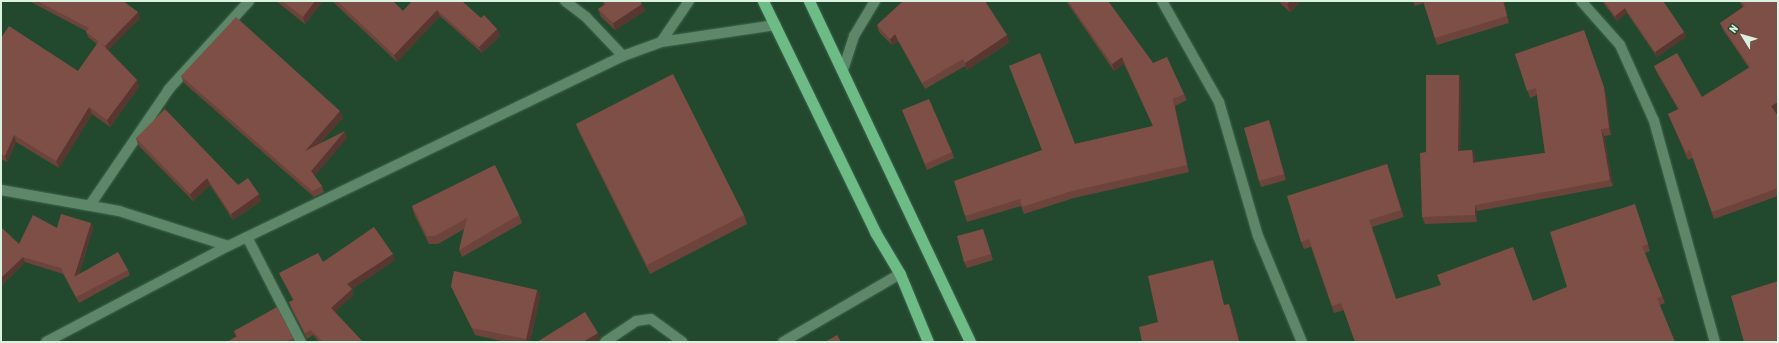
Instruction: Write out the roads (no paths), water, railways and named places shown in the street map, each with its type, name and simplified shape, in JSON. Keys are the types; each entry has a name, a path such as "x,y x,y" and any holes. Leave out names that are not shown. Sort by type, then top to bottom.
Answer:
{"highway":[{"path":"763,1 776,25 875,232 900,274 928,342"},
{"path":"809,1 843,70 970,342"}],"street":[{"path":"90,205 169,89 249,1"},
{"path":"565,1 586,17 623,56"},
{"path":"661,42 689,1"},
{"path":"843,70 854,36 875,1"},
{"path":"1162,1 1219,102 1258,236 1302,342"},
{"path":"1581,1 1620,45 1654,121 1715,342"},
{"path":"46,342 228,246 623,56 661,42 776,25"},
{"path":"1,190 90,205 228,246"},
{"path":"247,237 301,342"},
{"path":"783,342 900,274"},
{"path":"605,342 636,321 651,319 683,342"}]}
